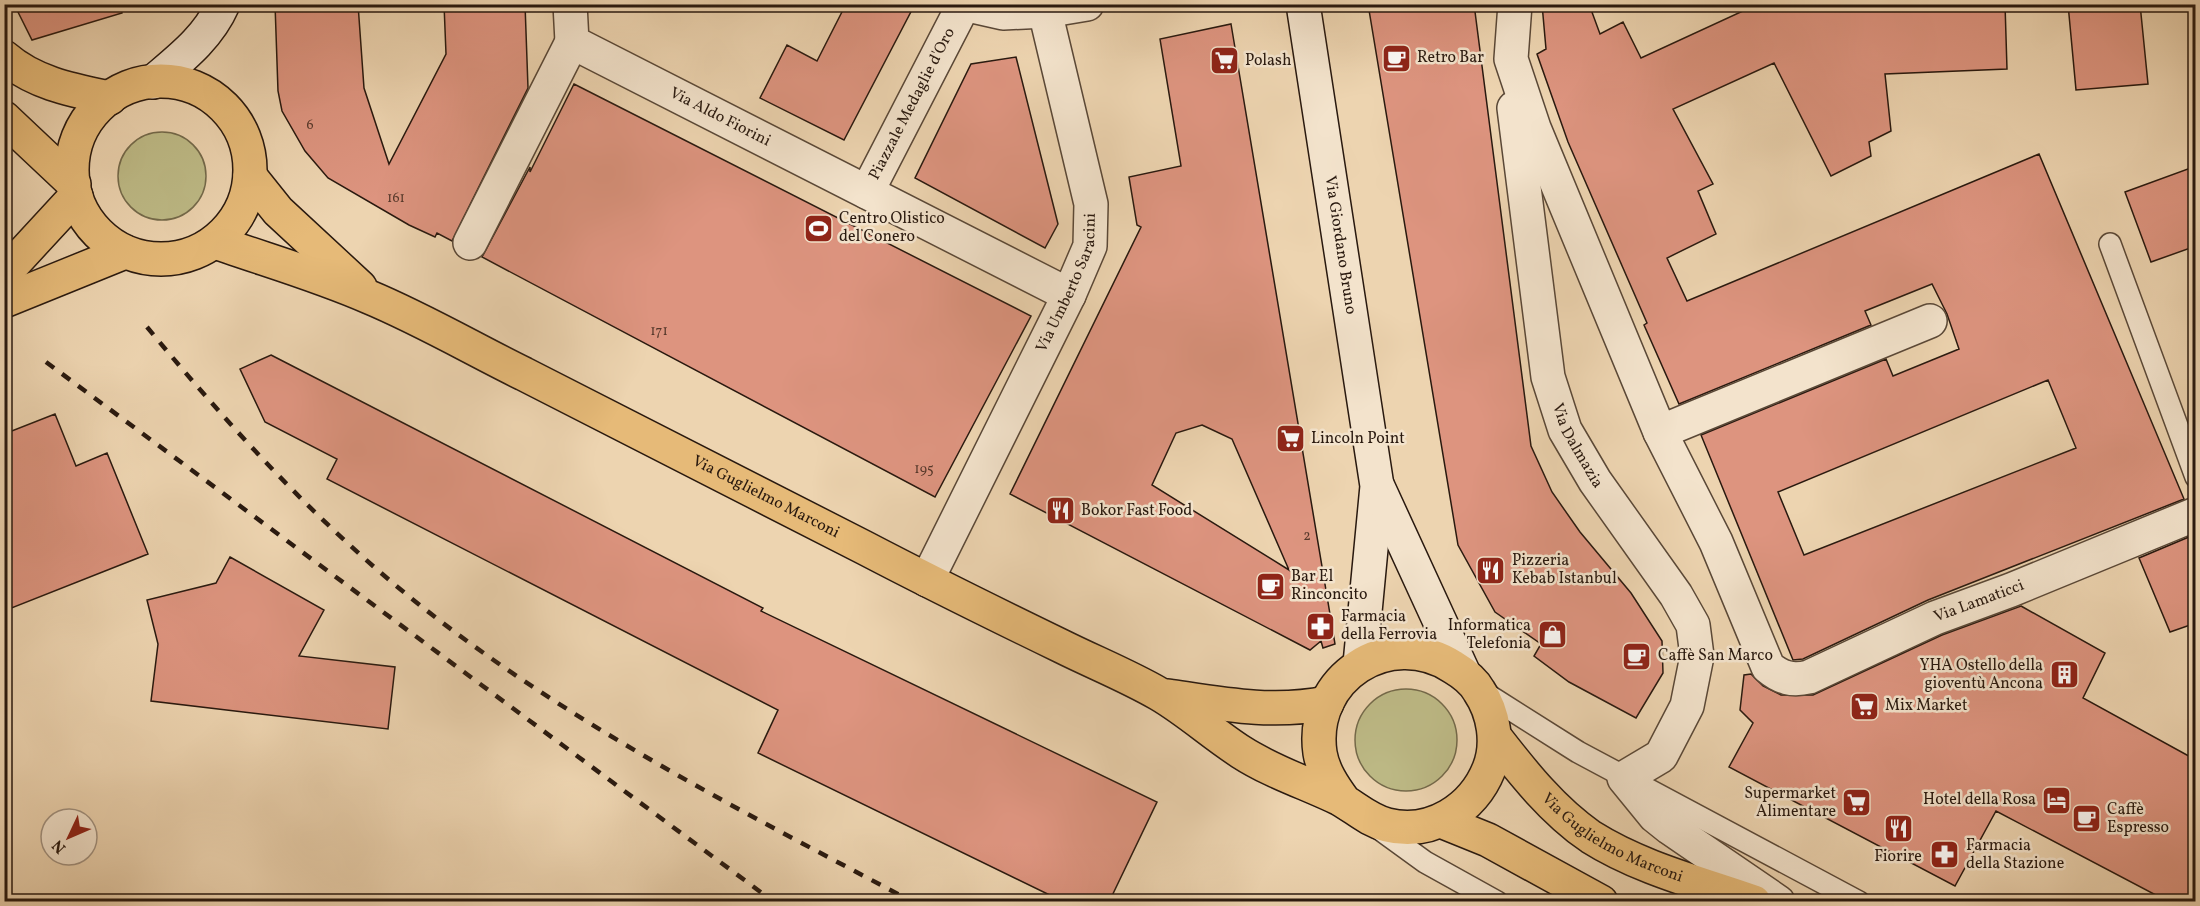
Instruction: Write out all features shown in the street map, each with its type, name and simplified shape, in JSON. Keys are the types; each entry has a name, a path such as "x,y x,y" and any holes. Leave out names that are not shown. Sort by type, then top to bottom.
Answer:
{"main road":[{"path":"4,57 19,70 47,83 110,98"},
{"path":"153,82 176,82 197,89 226,110 245,141 250,176 240,213 215,242 185,256 169,259 152,259 125,252 95,229 84,214 75,190 72,165 83,128 110,98 130,87 153,82"},
{"path":"4,118 75,190"},
{"name":"Via Guglielmo Marconi","path":"250,176 278,211 370,297"},
{"path":"4,274 75,190"},
{"name":"Via Guglielmo Marconi","path":"215,242 370,297 927,580 1160,695 1243,753 1297,782 1354,809 1390,826 1415,828 1441,821 1463,807 1481,788 1491,764 1495,738 1490,712 1471,681 1437,657 1411,652 1385,654 1360,664 1340,681 1327,703 1319,728 1320,755 1328,779 1354,809"},
{"path":"4,301 125,252"},
{"name":"Via Guglielmo Marconi","path":"1160,695 1259,710 1298,708 1327,703"},
{"name":"Via Guglielmo Marconi","path":"1495,738 1544,795 1591,837 1626,856 1755,902"},
{"path":"1441,821 1488,840 1601,902"}],"street":[{"path":"153,82 212,27 223,4"},
{"path":"470,243 572,42 570,4"},
{"path":"963,5 1003,13 1045,11 1087,4"},
{"name":"Via Giordano Bruno","path":"1303,4 1377,486 1360,664"},
{"name":"Via Dalmazia","path":"1515,4 1511,59 1516,135 1548,377 1566,430 1595,481 1641,543 1693,625 1697,656 1687,706 1661,756 1624,778"},
{"name":"Piazzale Medaglie d'Oro","path":"963,5 867,192 1069,295"},
{"name":"Via Umberto Saracini","path":"927,580 1069,295 1090,246 1091,204 1045,11"},
{"name":"Via Aldo Fiorini","path":"572,42 867,192"},
{"name":"Via Dalmazia","path":"1511,59 1534,128 1660,432 1716,542 1768,667"},
{"path":"1660,432 1930,321"},
{"name":"Via Giordano Bruno","path":"1377,486 1471,681"},
{"name":"Via Lamaticci","path":"1768,667 1778,676 1796,680 1809,677 1935,618 2011,590 2196,514"},
{"name":"Via Guglielmo Marconi","path":"1624,778 1655,816 1670,828 1779,902"}],"lane":[{"path":"2110,244 2196,477"},
{"name":"Via Guglielmo Marconi","path":"1471,681 1578,752 1859,902"},
{"name":"Via Guglielmo Marconi","path":"1354,809 1425,862 1497,902"}],"shaded area":[{"path":"162,132 179,135 193,145 203,159 206,176 203,193 193,207 179,217 162,220 145,217 131,207 121,193 118,176 121,159 131,145 145,135"},
{"path":"1406,689 1426,693 1442,704 1453,720 1457,740 1453,760 1442,776 1426,787 1406,791 1386,787 1370,776 1359,760 1355,740 1359,720 1370,704 1386,693"}],"building":[{"path":"14,4 121,4 122,13 32,40"},
{"path":"275,4 358,4 364,88 389,164 446,54 444,4 525,4 528,88 452,241 437,233 435,237 409,225 328,178 305,151 282,111 278,91"},
{"path":"846,4 915,4 844,140 760,98 787,45 817,61"},
{"path":"1368,4 1474,4 1531,446 1552,492 1580,532 1631,593 1662,641 1663,673 1636,718 1569,682 1534,656 1541,644 1495,612 1458,545"},
{"path":"1542,4 1589,4 1600,34 1623,22 1641,58 1758,4 2005,4 2007,69 1885,74 1891,131 1869,142 1871,156 1831,176 1774,63 1673,109 1713,184 1698,191 1716,234 1667,258 1687,301 2039,154 2184,499 1928,600 1803,659 1793,660 1701,435 1886,359 1893,376 1959,349 1947,314 1932,284 1865,311 1871,325 1679,404 1644,325 1647,323 1568,142 1537,54 1546,49","holes":["2048,380 2076,448 1804,555 1778,492"]},
{"path":"2068,4 2140,4 2148,84 2076,90"},
{"path":"1231,24 1335,644 1323,648 1321,641 1310,650 1010,494 1141,227 1137,225 1129,177 1181,166 1160,39","holes":["1202,425 1232,439 1289,570 1152,485 1176,433"]},
{"path":"1016,57 1058,224 1045,248 915,178 971,64"},
{"path":"574,84 1031,316 935,497 482,257 530,167 530,172"},
{"path":"2196,166 2196,246 2151,262 2125,192"},
{"path":"271,355 763,608 761,611 1157,802 1109,902 1064,902 758,753 778,710 327,479 337,459 265,422 240,369"},
{"path":"55,414 76,466 107,453 148,554 4,611 4,434"},
{"path":"2196,534 2196,623 2170,632 2139,558"},
{"path":"230,557 324,610 299,656 395,667 388,729 151,701 158,644 147,600 216,583"},
{"path":"2021,606 2105,653 2083,698 2196,760 2196,902 2169,902 1996,811 1955,886 1729,767 1753,723 1740,710 1744,675 1751,674 1763,686 1781,695 1813,695 1942,635"}],"railway":[{"path":"147,327 236,430 299,496 365,559 459,635 521,679 648,758 913,902"},
{"path":"46,362 774,902"}],"place":[{"name":"Retro Bar","path":"1396,58"},
{"name":"Polash","path":"1224,61"},
{"name":"Centro Olistico del Conero","path":"818,228"},
{"name":"Lincoln Point","path":"1290,439"},
{"name":"Bokor Fast Food","path":"1060,511"},
{"name":"Pizzeria Kebab Istanbul","path":"1491,570"},
{"name":"Bar El Rinconcito","path":"1270,586"},
{"name":"Farmacia della Ferrovia","path":"1320,626"},
{"name":"Informatica Telefonia","path":"1552,635"},
{"name":"Caffè San Marco","path":"1637,656"},
{"name":"YHA Ostello della gioventù Ancona","path":"2064,675"},
{"name":"Mix Market","path":"1864,706"},
{"name":"Hotel della Rosa","path":"2057,800"},
{"name":"Supermarket Alimentare","path":"1857,803"},
{"name":"Caffè Espresso","path":"2086,819"},
{"name":"Fiorire","path":"1898,829"},
{"name":"Farmacia della Stazione","path":"1945,855"}]}
